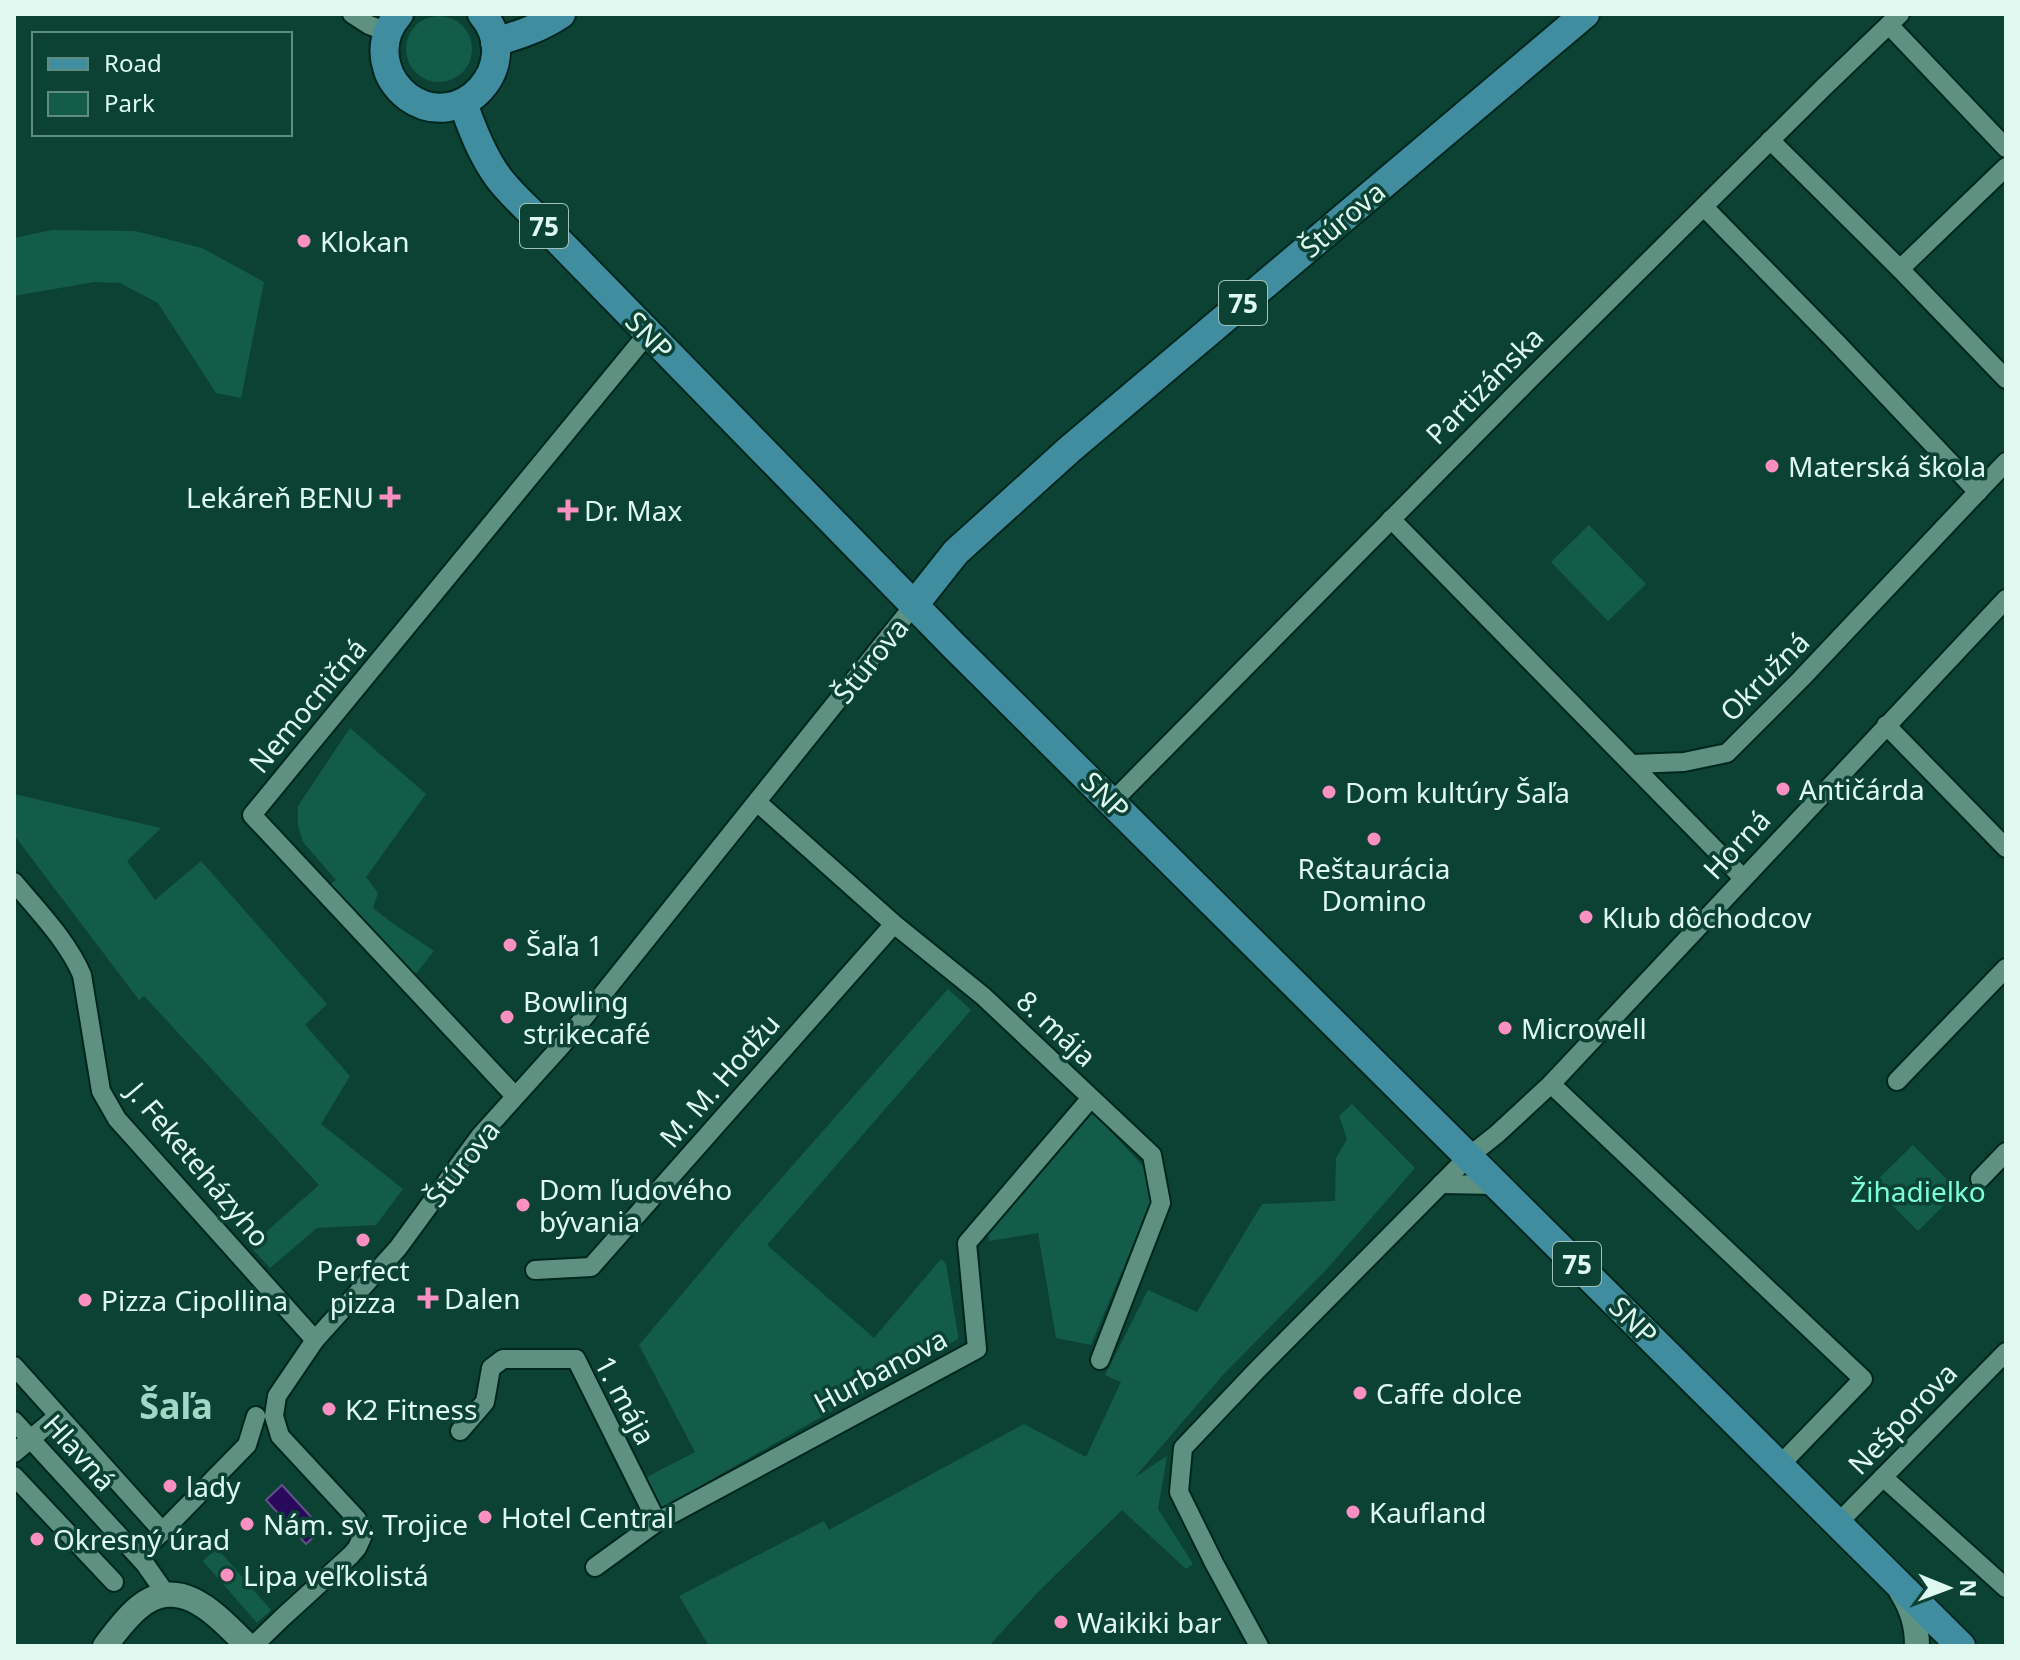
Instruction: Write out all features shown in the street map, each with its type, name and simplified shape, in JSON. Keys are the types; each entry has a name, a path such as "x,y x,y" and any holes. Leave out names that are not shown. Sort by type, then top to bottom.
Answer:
{"main road":[{"path":"393,23 385,45 385,58 394,82 413,100 425,105 451,106 474,96 490,78 495,42 492,29 482,14"},
{"path":"495,42 530,31 561,14"},
{"name":"Štúrova","path":"914,605 956,552 1070,449 1585,14"},
{"name":"SNP","path":"463,103 479,145 501,181 760,449 1961,1646"},
{"path":"1891,1576 1911,1608 1917,1646"},
{"path":"105,1646 138,1608 153,1598 178,1594 191,1598 251,1646"}],"street":[{"path":"352,14 369,25 393,23"},
{"path":"1895,20 2006,148"},
{"name":"Partizánska","path":"1112,802 1770,140 1895,20"},
{"path":"1770,140 2006,379"},
{"path":"1900,269 2006,167"},
{"path":"1704,207 1978,492"},
{"name":"Nemocničná","path":"515,1096 252,815 649,332"},
{"name":"Okružná","path":"1633,764 1684,762 1727,753 2006,462"},
{"path":"1391,519 1743,878"},
{"name":"Horná","path":"1259,1646 1179,1492 1183,1448 1468,1157 1551,1084 2006,599"},
{"name":"Štúrova","path":"151,1544 247,1445 315,1340 398,1248 480,1136 562,1045 914,605"},
{"path":"1886,725 2006,848"},
{"name":"8. mája","path":"757,802 894,924 983,996 1152,1155 1161,1203 1100,1360"},
{"name":"J. Feketeházyho","path":"14,882 69,950 82,975 101,1091 117,1119 315,1340"},
{"name":"M. M. Hodžu","path":"535,1270 591,1267 894,924"},
{"path":"1897,1081 2006,968"},
{"path":"1551,1084 1863,1379 1780,1465"},
{"name":"Hurbanova","path":"595,1567 657,1522 977,1349 967,1243 1091,1098"},
{"path":"1980,1179 2006,1152"},
{"path":"1441,1184 1497,1185"},
{"name":"Nešporova","path":"1838,1523 2006,1352"},
{"name":"1. mája","path":"460,1431 485,1402 491,1368 503,1359 576,1359 657,1522"},
{"path":"14,1366 58,1416 151,1544"},
{"path":"14,1453 58,1416"},
{"path":"251,1646 351,1555 363,1535 357,1519 265,1416"},
{"name":"Hlavná","path":"14,1421 30,1439 151,1544 166,1594"},
{"path":"14,1476 114,1582"},
{"path":"1883,1477 2006,1588"}],"green space":[{"path":"439,16 452,19 462,26 469,36 472,49 469,62 462,72 452,79 439,82 426,79 416,72 409,62 406,49 409,36 416,26 426,19"},
{"path":"52,230 135,231 202,248 264,282 241,398 216,393 158,303 120,283 94,282 14,296 14,238"},
{"path":"1589,525 1646,584 1608,621 1551,562"},
{"path":"350,728 426,794 366,877 378,893 373,908 434,951 414,976 328,886 336,880 303,842 298,825 298,806"},
{"path":"14,794 161,828 127,861 155,900 201,861 327,1004 305,1025 350,1076 321,1124 403,1189 376,1225 317,1228 270,1268 250,1246 319,1185 144,996 139,1000 14,835"},
{"path":"948,989 971,1010 767,1245 874,1338 941,1259 946,1264 958,1339 658,1510 643,1479 695,1452 639,1345"},
{"path":"1352,1104 1415,1168 1326,1270 1223,1375 1134,1478 1167,1456 1158,1509 1193,1564 1186,1569 1122,1510 1038,1592 989,1646 709,1646 679,1596 824,1521 829,1530 1024,1424 1086,1457 1121,1382 1105,1375 1148,1290 1197,1312 1262,1204 1335,1201 1336,1158 1347,1139 1339,1116"},
{"path":"1089,1109 1148,1171 1152,1199 1091,1345 1056,1338 1038,1233 989,1241 987,1231"},
{"name":"Žihadielko","path":"1913,1145 1958,1191 1918,1231 1872,1185"},
{"path":"217,1548 271,1610 257,1623 203,1561"}],"shaded area":[{"path":"282,1485 322,1529 306,1544 266,1500"}],"place":[{"name":"Klokan","path":"304,241"},
{"name":"Materská škola","path":"1772,466"},
{"name":"Lekáreň BENU","path":"390,497"},
{"name":"Dr. Max","path":"568,510"},
{"name":"Antičárda","path":"1783,789"},
{"name":"Dom kultúry Šaľa","path":"1329,792"},
{"name":"Reštaurácia Domino","path":"1374,839"},
{"name":"Klub dôchodcov","path":"1586,917"},
{"name":"Šaľa 1","path":"510,945"},
{"name":"Bowling strikecafé","path":"507,1017"},
{"name":"Microwell","path":"1505,1028"},
{"name":"Dom ľudového bývania","path":"523,1205"},
{"name":"Perfect pizza","path":"363,1240"},
{"name":"Dalen","path":"428,1298"},
{"name":"Pizza Cipollina","path":"85,1300"},
{"name":"Caffe dolce","path":"1360,1393"},
{"name":"K2 Fitness","path":"329,1409"},
{"name":"lady","path":"170,1486"},
{"name":"Kaufland","path":"1353,1512"},
{"name":"Hotel Central","path":"485,1517"},
{"name":"Nám. sv. Trojice","path":"247,1524"},
{"name":"Okresný úrad","path":"37,1539"},
{"name":"Lipa veľkolistá","path":"227,1575"},
{"name":"Waikiki bar","path":"1061,1622"}],"district":[{"name":"Šaľa","path":"176,1405"}]}
